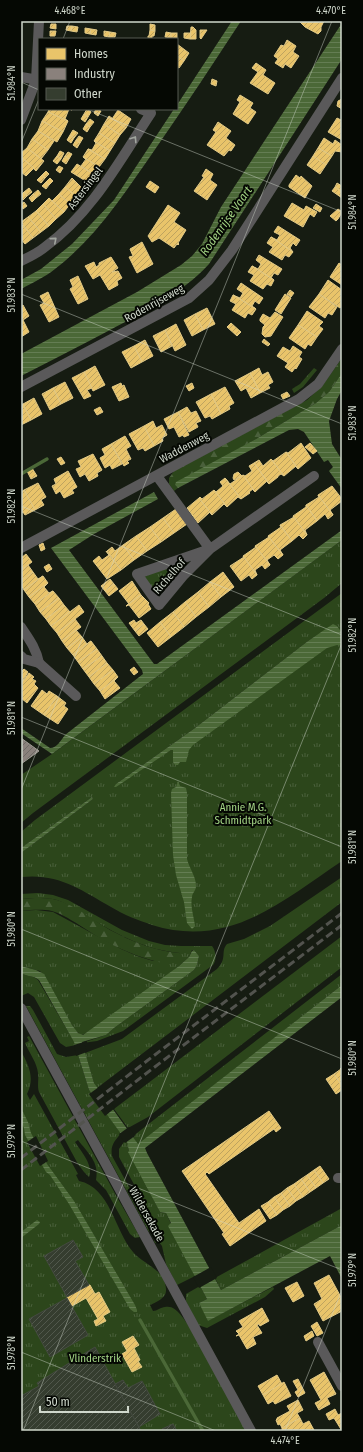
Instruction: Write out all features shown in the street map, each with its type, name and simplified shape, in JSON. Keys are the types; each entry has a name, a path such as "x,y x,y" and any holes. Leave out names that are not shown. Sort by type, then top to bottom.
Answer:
{"street":[{"path":"38,38 39,21"},
{"path":"21,120 37,80 38,50"},
{"path":"21,77 37,80"},
{"name":"Rodenrijseweg","path":"21,387 189,298 209,280 232,250 342,78"},
{"name":"Astersingel","path":"21,261 44,248 71,225 96,197 151,113 144,110"},
{"name":"Waddenweg","path":"21,548 299,399 318,384 342,349"},
{"path":"156,476 210,549"},
{"name":"Richelhof","path":"210,549 137,574 159,605 182,576 210,549 314,476"},
{"path":"21,627 32,642 39,662 76,696"},
{"path":"21,656 24,659 39,662"},
{"name":"Wildersekade","path":"21,1008 251,1431"},
{"path":"318,1342 342,1386"}],"green space":[{"path":"342,358 342,373 329,392 316,403 175,485 178,488 174,491 169,484 169,478 174,471 307,400 323,385"},
{"path":"314,368 317,370 303,387 294,393 292,389 300,384"},
{"path":"342,540 342,583 324,598 21,823 21,775 55,752"},
{"path":"171,566 177,574 157,597 143,577"},
{"name":"Annie M.G. Schmidtpark","path":"342,593 342,861 276,905 254,917 231,926 206,931 180,931 152,925 131,917 79,889 58,880 34,876 21,877 21,853 93,799 92,797 21,848 21,832 35,820","holes":["320,633 171,750 116,784 195,728"]},
{"path":"342,877 342,902 97,1088 94,1083 85,1053 122,1039 217,969 222,962 224,950 227,944 244,939 270,926"},
{"path":"38,893 53,895 68,900 122,930 149,941 165,945 212,946 216,956 215,961 213,965 123,1031 97,1041 82,1043 106,1035 194,970 199,956 194,950 192,950 189,957 179,966 98,1026 81,1035 72,1025 40,971 21,966 21,911 36,910 53,912 121,949 153,961 180,953 156,949 133,941 57,900 44,898 21,899 21,894"},
{"path":"35,898 57,900 78,909 110,930 127,938 153,948 180,953 168,964 152,960 136,955 99,938 58,913 44,910 21,911 21,899"},
{"path":"342,936 342,967 148,1117 128,1128 114,1109"},
{"path":"21,973 34,977 38,980 76,1045 66,1047 60,1043 34,997 28,993 21,996"},
{"path":"342,974 342,985 138,1145 133,1137 137,1133"},
{"path":"26,1006 30,1006 33,1010 57,1054 66,1057 78,1055 89,1090 121,1133 112,1146 112,1156 149,1223 149,1232"},
{"path":"29,1036 140,1237 135,1238 130,1234 106,1190 96,1180 96,1168 92,1158 78,1140 75,1142 90,1168 89,1177 78,1164 39,1092 38,1075 35,1062 25,1043 29,1041 27,1037"},
{"name":"Vlinderstrik","path":"21,1051 29,1067 31,1077 31,1083 27,1094 30,1100 34,1094 78,1174 76,1175 79,1181 89,1185 98,1192 111,1211 121,1233 133,1252 158,1272 165,1282 165,1295 150,1305 153,1311 164,1307 173,1308 190,1327 247,1431 21,1431"},
{"path":"124,1142 127,1142 129,1151 160,1212 166,1213 195,1276 177,1285 166,1264 162,1246 159,1242 155,1243 154,1241 160,1236 159,1230 119,1157 119,1149"},
{"path":"342,1208 342,1225 221,1290 215,1278"},
{"path":"200,1286 207,1299 199,1303 209,1320 273,1287 274,1289 265,1297 207,1328 198,1325 186,1301 186,1294"}],"water":[{"path":"232,21 241,21 167,132 98,228 55,269 21,289 21,280 41,269 72,244 114,200 173,110 178,110 178,103"},
{"name":"Rodenrijse Vaart","path":"342,23 342,59 209,264 186,285 150,309 21,376 21,354 137,292 181,265 192,256 202,244 221,207"},
{"path":"342,373 342,390 329,421 332,444 342,460 342,489 329,471 333,467 328,460 324,462 304,432 298,429 289,430 178,488 175,485 176,482 256,439 316,403 329,392"},
{"path":"154,492 158,499 94,534 69,550 154,664 157,664 342,530 342,540 52,754 21,733 21,728 50,748 55,747 65,735 143,674 142,670 51,548"},
{"path":"333,624 337,626 342,633 342,646 337,645 327,648 193,745 189,750 186,762 180,762 178,765 175,765 173,762 173,750 171,750 114,787 116,784 195,728 308,641"},
{"path":"178,781 180,786 186,788 187,793 187,859 196,882 196,888 192,896 195,926 192,929 187,923 184,902 176,875 173,855 171,793 172,789 176,787"},
{"path":"92,797 93,799 21,853 21,848"},
{"path":"194,950 199,956 194,970 106,1035 82,1042 94,1083 138,1144 342,985 342,997 145,1148 221,1290 342,1225 342,1279 330,1256 208,1321 199,1303 207,1299 168,1226 171,1223 166,1213 160,1212 128,1152 127,1142 89,1090 74,1042 39,980 21,973 21,966 44,974 72,1025 78,1033 83,1035 179,966"},
{"path":"21,1108 28,1122 31,1133 47,1164 74,1201 135,1305 137,1312 130,1309 69,1204 50,1175 46,1172 25,1135 21,1122"},
{"path":"37,1220 40,1222 39,1224 21,1238 21,1232"}],"pier":[{"path":"87,1041 87,1043 84,1043 87,1052 76,1056 74,1045"},
{"path":"99,1087 115,1108 105,1116 89,1094"},
{"path":"129,1127 135,1136 125,1143 119,1134"},
{"path":"36,1136 48,1161 40,1166 27,1142"},
{"path":"211,1267 217,1278 199,1288 193,1277"}],"building: Homes":[{"path":"299,21 324,21 321,31 318,34 305,27"},
{"path":"51,24 56,24 56,29 50,28"},
{"path":"150,24 155,25 155,31 150,30"},
{"path":"67,26 72,26 71,31 66,30"},
{"path":"72,26 78,27 77,32 71,31"},
{"path":"191,27 196,30 196,39 190,39"},
{"path":"85,28 91,29 90,34 85,33"},
{"path":"91,29 97,30 96,35 90,34"},
{"path":"150,30 155,31 154,36 152,36 152,38 148,38 149,36"},
{"path":"200,30 207,30 201,39 200,38"},
{"path":"50,31 56,31 55,36 50,36"},
{"path":"104,31 110,32 109,37 104,36"},
{"path":"110,32 116,33 115,37 109,37"},
{"path":"166,32 171,33 171,38 165,37"},
{"path":"171,33 177,33 177,38 171,38"},
{"path":"184,33 191,33 190,39 184,38"},
{"path":"287,40 296,46 293,52 299,56 291,68 285,64 283,68 275,63 278,59 274,56 281,45 284,46"},
{"path":"178,45 189,53 184,61 178,57"},
{"path":"178,57 184,61 178,68"},
{"path":"256,63 266,70 263,75 275,83 268,94 250,83 258,72 252,68"},
{"path":"212,79 217,81 216,86 211,84"},
{"path":"240,95 253,103 250,108 256,112 248,124 233,114 240,102 237,100"},
{"path":"342,99 342,109 337,106 338,101"},
{"path":"49,110 69,110 65,119 68,121 48,112"},
{"path":"86,110 91,112 88,117 84,114"},
{"path":"96,110 101,111 98,116 94,113"},
{"path":"118,110 131,119 126,128 112,119"},
{"path":"48,112 68,121 63,132 42,121"},
{"path":"84,114 88,117 85,122 81,119"},
{"path":"109,116 126,128 120,135 104,124"},
{"path":"337,118 341,120 342,118 342,140 328,132"},
{"path":"90,119 94,122 90,127 86,124"},
{"path":"42,121 63,132 57,142 38,131"},
{"path":"218,122 231,131 226,138 235,145 231,151 229,150 224,156 207,145 216,132 213,130"},
{"path":"86,124 90,127 87,132 83,129"},
{"path":"104,124 120,135 115,143 99,133"},
{"path":"73,130 78,133 74,138 70,135"},
{"path":"38,131 54,141 48,150 32,139"},
{"path":"99,133 115,143 110,151 94,141"},
{"path":"70,135 74,138 71,143 67,140"},
{"path":"79,136 83,138 80,143 76,140"},
{"path":"324,138 333,144 335,140 342,145 342,152 335,151 332,156 318,148"},
{"path":"32,139 48,150 41,159 27,148"},
{"path":"76,140 80,143 77,148 73,145"},
{"path":"94,141 110,151 105,159 88,149 92,150 96,143"},
{"path":"27,148 44,161 36,171 21,157 21,153"},
{"path":"318,148 332,156 326,165 313,156"},
{"path":"88,149 105,159 99,167 83,157"},
{"path":"60,151 64,153 61,159 57,156"},
{"path":"68,152 72,154 69,159 65,156"},
{"path":"57,156 61,159 57,164 53,161"},
{"path":"65,156 69,159 66,164 62,161"},
{"path":"313,156 326,165 320,174 307,165"},
{"path":"21,157 34,168 26,176 21,172"},
{"path":"83,157 99,167 95,175 81,166 86,159"},
{"path":"77,164 95,175 89,183 71,172"},
{"path":"59,166 63,168 60,173 56,170"},
{"path":"206,169 213,174 210,180 217,185 207,200 194,191 204,177 202,176"},
{"path":"46,171 49,174 45,178 42,175"},
{"path":"42,175 45,178 41,183 37,180"},
{"path":"296,175 300,178 301,176 312,186 305,198 289,187"},
{"path":"50,178 53,181 49,185 46,182"},
{"path":"72,178 83,189 77,197 65,187"},
{"path":"150,181 159,187 155,193 146,187"},
{"path":"46,182 49,185 46,189 42,186"},
{"path":"337,183 342,186 342,192 335,187"},
{"path":"65,187 77,197 70,204 59,194"},
{"path":"335,187 342,192 342,198 332,191"},
{"path":"29,188 32,192 27,196 24,192"},
{"path":"38,190 41,194 36,198 33,194"},
{"path":"24,192 27,196 23,200 21,195"},
{"path":"33,194 36,198 32,202 29,198"},
{"path":"59,194 70,204 64,212 52,201"},
{"path":"49,198 64,212 56,219 43,204"},
{"path":"24,202 27,206 23,209 21,204"},
{"path":"292,203 304,210 306,206 317,212 314,217 310,214 303,227 284,216"},
{"path":"43,204 56,219 49,226 36,211"},
{"path":"316,204 322,208 320,212 313,208"},
{"path":"168,205 180,213 174,222 186,230 178,243 179,244 177,244 174,248 159,238 152,242 148,236"},
{"path":"338,209 341,211 341,214 336,221 330,216"},
{"path":"36,211 49,226 41,232 28,217"},
{"path":"28,217 41,232 33,238 21,222"},
{"path":"23,225 33,238 25,244 21,239 21,227"},
{"path":"278,226 300,240 296,246 293,243 290,248 293,252 271,237 277,240 280,235 274,232"},
{"path":"271,237 293,252 289,257 285,255 282,260 269,252 273,247 267,243"},
{"path":"142,242 153,264 137,273 129,257 133,256 130,249"},
{"path":"259,255 282,269 278,275 274,273 271,278 274,280 252,266 258,269 261,264 256,260"},
{"path":"111,257 118,268 112,272 118,271 122,278 117,281 118,285 109,290 100,275 93,279 85,266 94,262 96,267 99,263"},
{"path":"339,263 342,265 342,285 330,277"},
{"path":"252,266 274,280 271,286 267,284 263,289 250,281 254,275 248,272"},
{"path":"78,276 88,299 78,304 70,289 73,287 70,280"},
{"path":"328,280 342,290 340,296 342,297 342,305 340,308 319,294"},
{"path":"241,283 263,298 259,304 255,301 252,306 256,309 233,295 240,298 243,293 237,289"},
{"path":"290,290 294,293 291,297 287,294"},
{"path":"48,292 59,317 49,322 40,305 44,303 40,296"},
{"path":"285,294 291,298 281,314 275,310"},
{"path":"319,294 337,307 332,315 328,313 325,318 309,307"},
{"path":"233,295 256,309 252,315 248,313 245,318 232,310 236,304 230,301"},
{"path":"23,305 29,316 23,320 29,332 21,337 21,306"},
{"path":"207,308 215,324 203,330 195,314"},
{"path":"307,311 323,322 319,326 323,329 317,337 298,325"},
{"path":"275,312 283,317 271,336 265,337 262,334 263,327 265,325 260,321 260,319 263,314 270,318"},
{"path":"195,314 203,330 192,336 184,320"},
{"path":"231,323 241,332 237,336 227,327"},
{"path":"176,324 186,345 175,351 165,330"},
{"path":"298,325 317,337 311,346 308,344 305,349 289,338"},
{"path":"165,330 172,346 161,352 153,336"},
{"path":"264,339 270,344 268,346 262,342"},
{"path":"145,340 153,356 142,362 134,346"},
{"path":"134,346 142,362 131,368 122,352"},
{"path":"293,346 302,352 299,357 302,359 296,369 295,368 292,372 285,367 288,363 277,356 283,347 290,351"},
{"path":"95,366 105,385 93,391 84,372"},
{"path":"259,368 262,375 268,372 273,382 268,385 270,388 260,393 250,373"},
{"path":"84,372 92,388 87,390 91,396 84,399 72,378"},
{"path":"250,373 260,393 251,398 246,388 241,391 235,381"},
{"path":"65,382 73,398 61,404 53,388"},
{"path":"121,383 122,386 124,385 129,397 119,401 112,387"},
{"path":"192,383 194,388 189,391 186,386"},
{"path":"225,387 234,403 229,406 230,409 221,414 211,394"},
{"path":"53,388 61,404 50,410 42,394"},
{"path":"287,392 290,396 283,399 281,395"},
{"path":"211,394 221,414 212,419 210,416 205,418 196,402"},
{"path":"34,398 42,414 31,420 23,404"},
{"path":"23,404 31,420 21,425 21,405"},
{"path":"100,407 103,412 97,415 94,410"},
{"path":"187,407 191,413 196,411 201,421 196,423 198,427 189,432 178,412"},
{"path":"178,412 189,435 184,437 183,435 179,437 174,427 169,429 164,419"},
{"path":"153,421 156,428 162,425 167,435 162,438 163,441 154,446 144,426"},
{"path":"144,426 154,446 145,451 143,448 138,450 129,434"},
{"path":"125,436 131,446 126,449 131,459 127,461 129,463 124,466 111,444"},
{"path":"301,443 311,458 298,469 286,452 288,453"},
{"path":"310,443 317,451 313,454 305,447"},
{"path":"111,444 122,464 112,469 110,465 105,468 100,458 105,455 102,449"},
{"path":"286,452 296,466 284,476 271,459 273,461"},
{"path":"93,454 102,470 97,473 98,476 89,481 85,474 80,477 76,469 81,467 78,461"},
{"path":"61,457 65,463 61,465 57,459"},
{"path":"271,459 284,476 281,474 269,484 254,463 259,460 263,466"},
{"path":"254,463 267,481 255,492 243,475 245,476 252,471 249,466"},
{"path":"32,468 37,476 31,479 27,471"},
{"path":"68,471 77,487 72,490 74,493 64,498 60,491 56,494 52,486 56,484 54,479"},
{"path":"238,472 242,476 234,480 234,474"},
{"path":"243,475 253,489 241,499 225,478 230,484"},
{"path":"225,478 241,499 238,497 227,507 214,490 216,492 223,486 220,482"},
{"path":"38,483 46,497 41,500 44,505 35,510 24,490"},
{"path":"332,486 342,499 342,501 330,510 333,515 318,495"},
{"path":"24,490 35,510 25,515 23,512 21,513 21,492"},
{"path":"214,490 227,507 224,504 212,515 199,498 200,497 202,499"},
{"path":"318,495 333,515 328,519 325,514 317,521 306,505 319,497"},
{"path":"199,498 210,512 198,523 187,508"},
{"path":"306,505 317,521 305,530 307,535 293,516 306,507"},
{"path":"176,509 187,524 174,533 163,518"},
{"path":"294,517 307,535 303,539 299,535 292,541 280,525"},
{"path":"163,518 174,533 161,542 150,527"},
{"path":"280,525 292,541 280,550 283,555 268,536 281,527"},
{"path":"150,527 161,542 147,551 136,536"},
{"path":"136,536 147,551 134,560 123,545"},
{"path":"269,537 283,555 278,559 274,555 267,560 270,565 255,546"},
{"path":"43,543 45,549 41,551 39,545"},
{"path":"123,545 134,560 121,570 107,551 112,547 115,551"},
{"path":"256,547 270,565 265,569 262,565 255,570 257,575 243,556"},
{"path":"106,551 121,570 107,579 93,561 99,556 102,560 109,555"},
{"path":"26,554 32,562 21,570 21,558"},
{"path":"244,557 257,575 252,579 249,575 241,581 230,566"},
{"path":"49,564 52,569 47,572 44,567"},
{"path":"28,565 33,572 21,581 21,570"},
{"path":"33,572 38,579 43,576 24,590 21,585 21,581"},
{"path":"223,572 234,587 221,597 210,582"},
{"path":"43,576 48,583 29,597 24,590"},
{"path":"110,579 114,584 105,591 101,586"},
{"path":"132,581 141,595 129,604 119,591"},
{"path":"210,582 221,597 209,607 198,592"},
{"path":"48,583 44,587 49,593 53,591 35,604 29,597"},
{"path":"114,584 118,589 109,596 105,591"},
{"path":"53,591 59,598 40,612 35,604"},
{"path":"198,592 209,607 196,617 185,602"},
{"path":"141,595 149,603 148,604 151,609 139,618 129,605 126,606"},
{"path":"59,598 64,605 46,619 40,612"},
{"path":"185,602 196,617 184,627 173,612"},
{"path":"64,605 70,612 51,626 46,619"},
{"path":"79,605 84,612 57,633 51,626"},
{"path":"173,612 184,627 171,637 160,622"},
{"path":"75,619 81,627 62,641 57,633"},
{"path":"134,620 136,623 141,620 144,624 135,631 129,623"},
{"path":"160,622 171,637 158,647 147,633"},
{"path":"144,624 148,629 139,636 135,631"},
{"path":"76,630 82,637 67,648 62,641"},
{"path":"82,637 87,644 91,641 73,655 67,648"},
{"path":"91,641 97,649 78,662 73,655"},
{"path":"97,649 102,656 83,669 78,662"},
{"path":"102,656 107,663 89,677 83,669"},
{"path":"107,663 113,670 94,684 89,677"},
{"path":"134,667 138,672 134,675 130,670"},
{"path":"24,669 28,672 21,684 21,671"},
{"path":"113,670 118,677 100,691 94,684"},
{"path":"29,673 34,677 32,679 36,681 34,684 38,688 27,703 21,698 21,684"},
{"path":"118,677 114,681 120,688 105,699 100,691"},
{"path":"42,690 47,694 49,691 57,696 44,715 31,706"},
{"path":"57,696 66,703 64,706 68,709 58,724 44,715"},
{"path":"341,1069 342,1070 342,1086 334,1074"},
{"path":"334,1074 342,1086 342,1090 336,1094 326,1079"},
{"path":"269,1111 281,1128 276,1132 274,1129 209,1174 207,1172 205,1174 239,1223 259,1209 266,1221 230,1246 222,1234 224,1233 182,1171"},
{"path":"320,1166 329,1179 323,1183 314,1170"},
{"path":"314,1170 323,1183 316,1188 307,1175"},
{"path":"307,1175 316,1188 310,1192 301,1179"},
{"path":"301,1179 310,1192 303,1197 294,1184"},
{"path":"294,1184 303,1197 296,1201 287,1188"},
{"path":"287,1188 296,1201 290,1206 281,1193"},
{"path":"281,1193 290,1206 283,1210 274,1197"},
{"path":"274,1197 283,1210 277,1215 268,1202"},
{"path":"268,1202 277,1215 270,1219 261,1206"},
{"path":"329,1275 342,1299 342,1311 323,1321 314,1304 322,1299 314,1283"},
{"path":"297,1282 304,1296 293,1302 285,1288"},
{"path":"89,1285 95,1294 99,1292 110,1312 103,1316 106,1321 96,1326 94,1321 98,1319 86,1298 72,1306 67,1297"},
{"path":"262,1308 269,1321 260,1326 259,1324 257,1325 262,1333 253,1337 256,1344 247,1349 239,1335 236,1336 239,1334 236,1331 243,1327 239,1321"},
{"path":"317,1322 323,1333 317,1336 311,1326"},
{"path":"312,1331 314,1336 306,1341 304,1336"},
{"path":"133,1336 139,1345 134,1348 140,1360 138,1361 142,1367 132,1372 122,1354 127,1351 122,1342"},
{"path":"324,1372 336,1394 327,1398 330,1404 319,1410 315,1403 321,1400 310,1380"},
{"path":"277,1375 282,1384 263,1395 258,1386"},
{"path":"298,1379 305,1393 298,1397 295,1392 298,1390 293,1381"},
{"path":"284,1382 291,1396 275,1404 273,1401 268,1404 263,1395"},
{"path":"298,1400 303,1410 297,1413 300,1418 282,1428 280,1424 278,1425 276,1420 277,1418 290,1411 287,1406"},
{"path":"335,1409 338,1415 342,1413 342,1431 334,1418 329,1420 326,1414"},
{"path":"300,1418 303,1424 309,1421 314,1430 282,1431 282,1428"}],"building: Industry":[{"path":"21,738 39,751 21,764"}],"building: Other":[{"path":"73,1240 83,1257 75,1261 89,1285 67,1297 44,1256"},
{"path":"67,1298 88,1335 50,1357 29,1319"},
{"path":"95,1347 141,1431 21,1431 21,1396 39,1386 37,1383"},
{"path":"123,1380 128,1388 142,1381 160,1414 139,1427 115,1384"},
{"path":"173,1424 177,1431 163,1431 162,1429"}],"waterway":[{"path":"21,474 47,459"},
{"path":"140,1320 203,1431"}],"railway":[{"path":"21,1158 342,913"},
{"path":"21,1170 342,925"}]}
